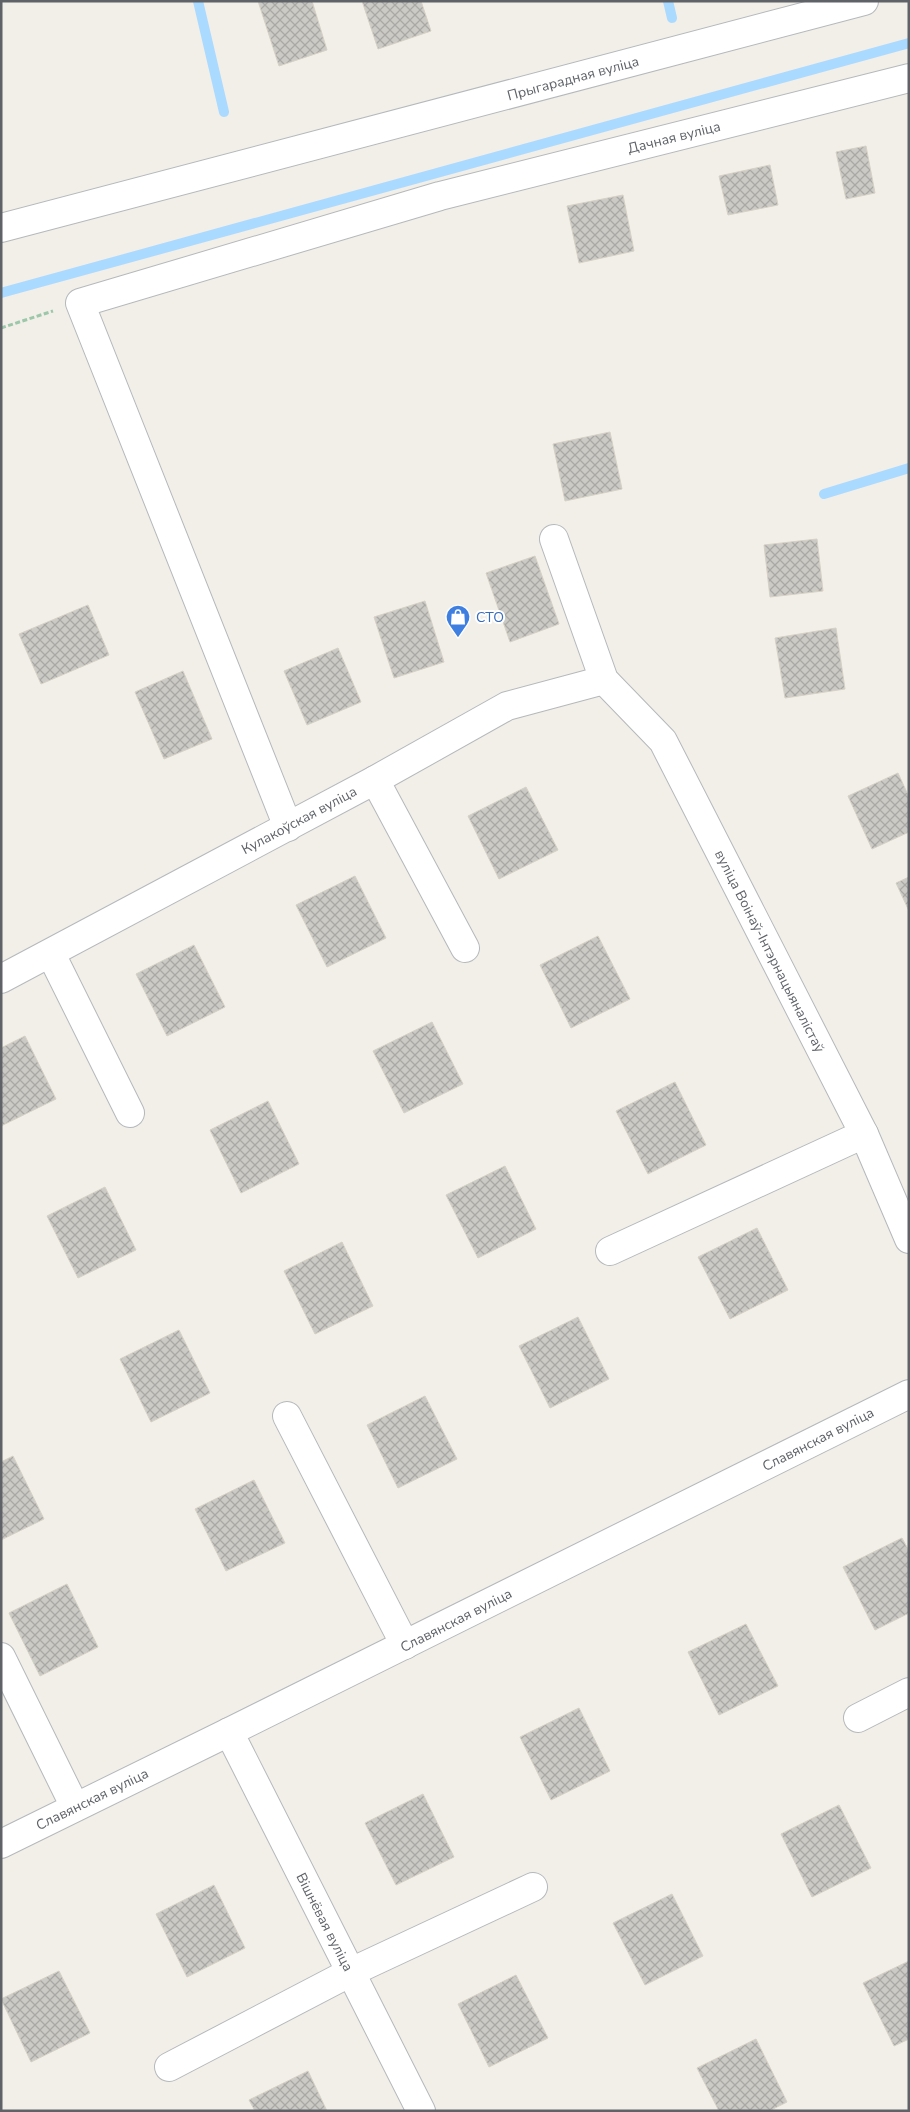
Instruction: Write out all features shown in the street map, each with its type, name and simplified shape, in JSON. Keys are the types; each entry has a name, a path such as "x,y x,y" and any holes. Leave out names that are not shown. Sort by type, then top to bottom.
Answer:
{"street":[{"name":"Прыгарадная вуліца","path":"1,228 864,1"},
{"name":"Дачная вуліца","path":"80,303 440,196 909,78"},
{"path":"80,303 288,826"},
{"path":"554,539 604,680"},
{"name":"Кулакоўская вуліца","path":"1,979 375,780 507,706 604,680"},
{"name":"вуліца Воінаў-Інтэрнацыяналістаў","path":"604,680 663,741 864,1134 909,1239"},
{"path":"375,780 464,948"},
{"path":"51,954 130,1113"},
{"path":"610,1251 864,1134"},
{"name":"Славянская вуліца","path":"1,1844 909,1394"},
{"path":"287,1416 405,1645"},
{"path":"1,1657 75,1807"},
{"path":"858,1718 909,1692"},
{"name":"Вішнёвая вуліца","path":"229,1732 421,2111"},
{"path":"169,2067 351,1972 534,1887"}],"path":[{"path":"1,328 80,303"}],"building":[{"path":"258,1 312,1 327,50 279,66"},
{"path":"362,1 421,1 431,31 378,49"},
{"path":"866,146 875,193 846,199 836,152"},
{"path":"770,165 778,205 728,215 719,176"},
{"path":"623,195 634,251 579,263 567,206"},
{"path":"610,432 622,489 565,501 553,444"},
{"path":"817,539 823,591 770,597 764,545"},
{"path":"535,556 559,624 510,642 486,573"},
{"path":"425,601 444,662 394,678 374,617"},
{"path":"88,605 109,655 41,684 19,634"},
{"path":"836,628 845,689 785,698 775,638"},
{"path":"338,648 361,702 307,725 284,671"},
{"path":"183,671 212,739 164,759 135,692"},
{"path":"898,773 909,797 909,832 872,849 848,796"},
{"path":"526,787 558,850 499,879 468,816"},
{"path":"355,876 386,938 327,967 296,905"},
{"path":"909,877 909,911 896,883"},
{"path":"598,936 630,999 571,1028 540,965"},
{"path":"194,945 225,1007 167,1036 136,974"},
{"path":"432,1022 463,1084 404,1113 373,1051"},
{"path":"25,1036 56,1099 1,1126 1,1048"},
{"path":"675,1082 706,1145 648,1174 616,1111"},
{"path":"268,1101 299,1164 241,1193 210,1130"},
{"path":"505,1166 536,1229 478,1258 446,1195"},
{"path":"105,1187 136,1250 78,1278 47,1216"},
{"path":"757,1228 788,1290 730,1319 698,1257"},
{"path":"342,1242 373,1306 315,1334 284,1271"},
{"path":"578,1317 609,1379 550,1408 519,1346"},
{"path":"179,1330 210,1393 151,1422 120,1359"},
{"path":"425,1396 457,1459 398,1488 367,1425"},
{"path":"13,1456 44,1519 1,1540 1,1462"},
{"path":"254,1480 285,1543 226,1571 195,1509"},
{"path":"902,1538 909,1551 909,1613 875,1630 843,1567"},
{"path":"67,1584 98,1647 40,1676 9,1613"},
{"path":"746,1624 778,1686 719,1715 688,1652"},
{"path":"579,1708 610,1771 551,1800 520,1737"},
{"path":"423,1794 454,1857 396,1885 365,1823"},
{"path":"839,1805 871,1868 812,1897 781,1834"},
{"path":"214,1885 245,1948 187,1977 156,1914"},
{"path":"672,1894 703,1956 645,1985 613,1923"},
{"path":"909,1961 909,2039 894,2046 863,1983"},
{"path":"59,1971 90,2033 31,2062 1,1999"},
{"path":"516,1975 548,2038 489,2067 458,2004"},
{"path":"756,2039 787,2102 769,2111 719,2111 697,2068"},
{"path":"308,2071 327,2111 255,2111 249,2100"}],"waterway":[{"path":"198,1 224,112"},
{"path":"668,1 672,18"},
{"path":"1,293 909,43"},
{"path":"824,494 909,468"}],"place":[{"name":"СТО","path":"458,638"}]}
